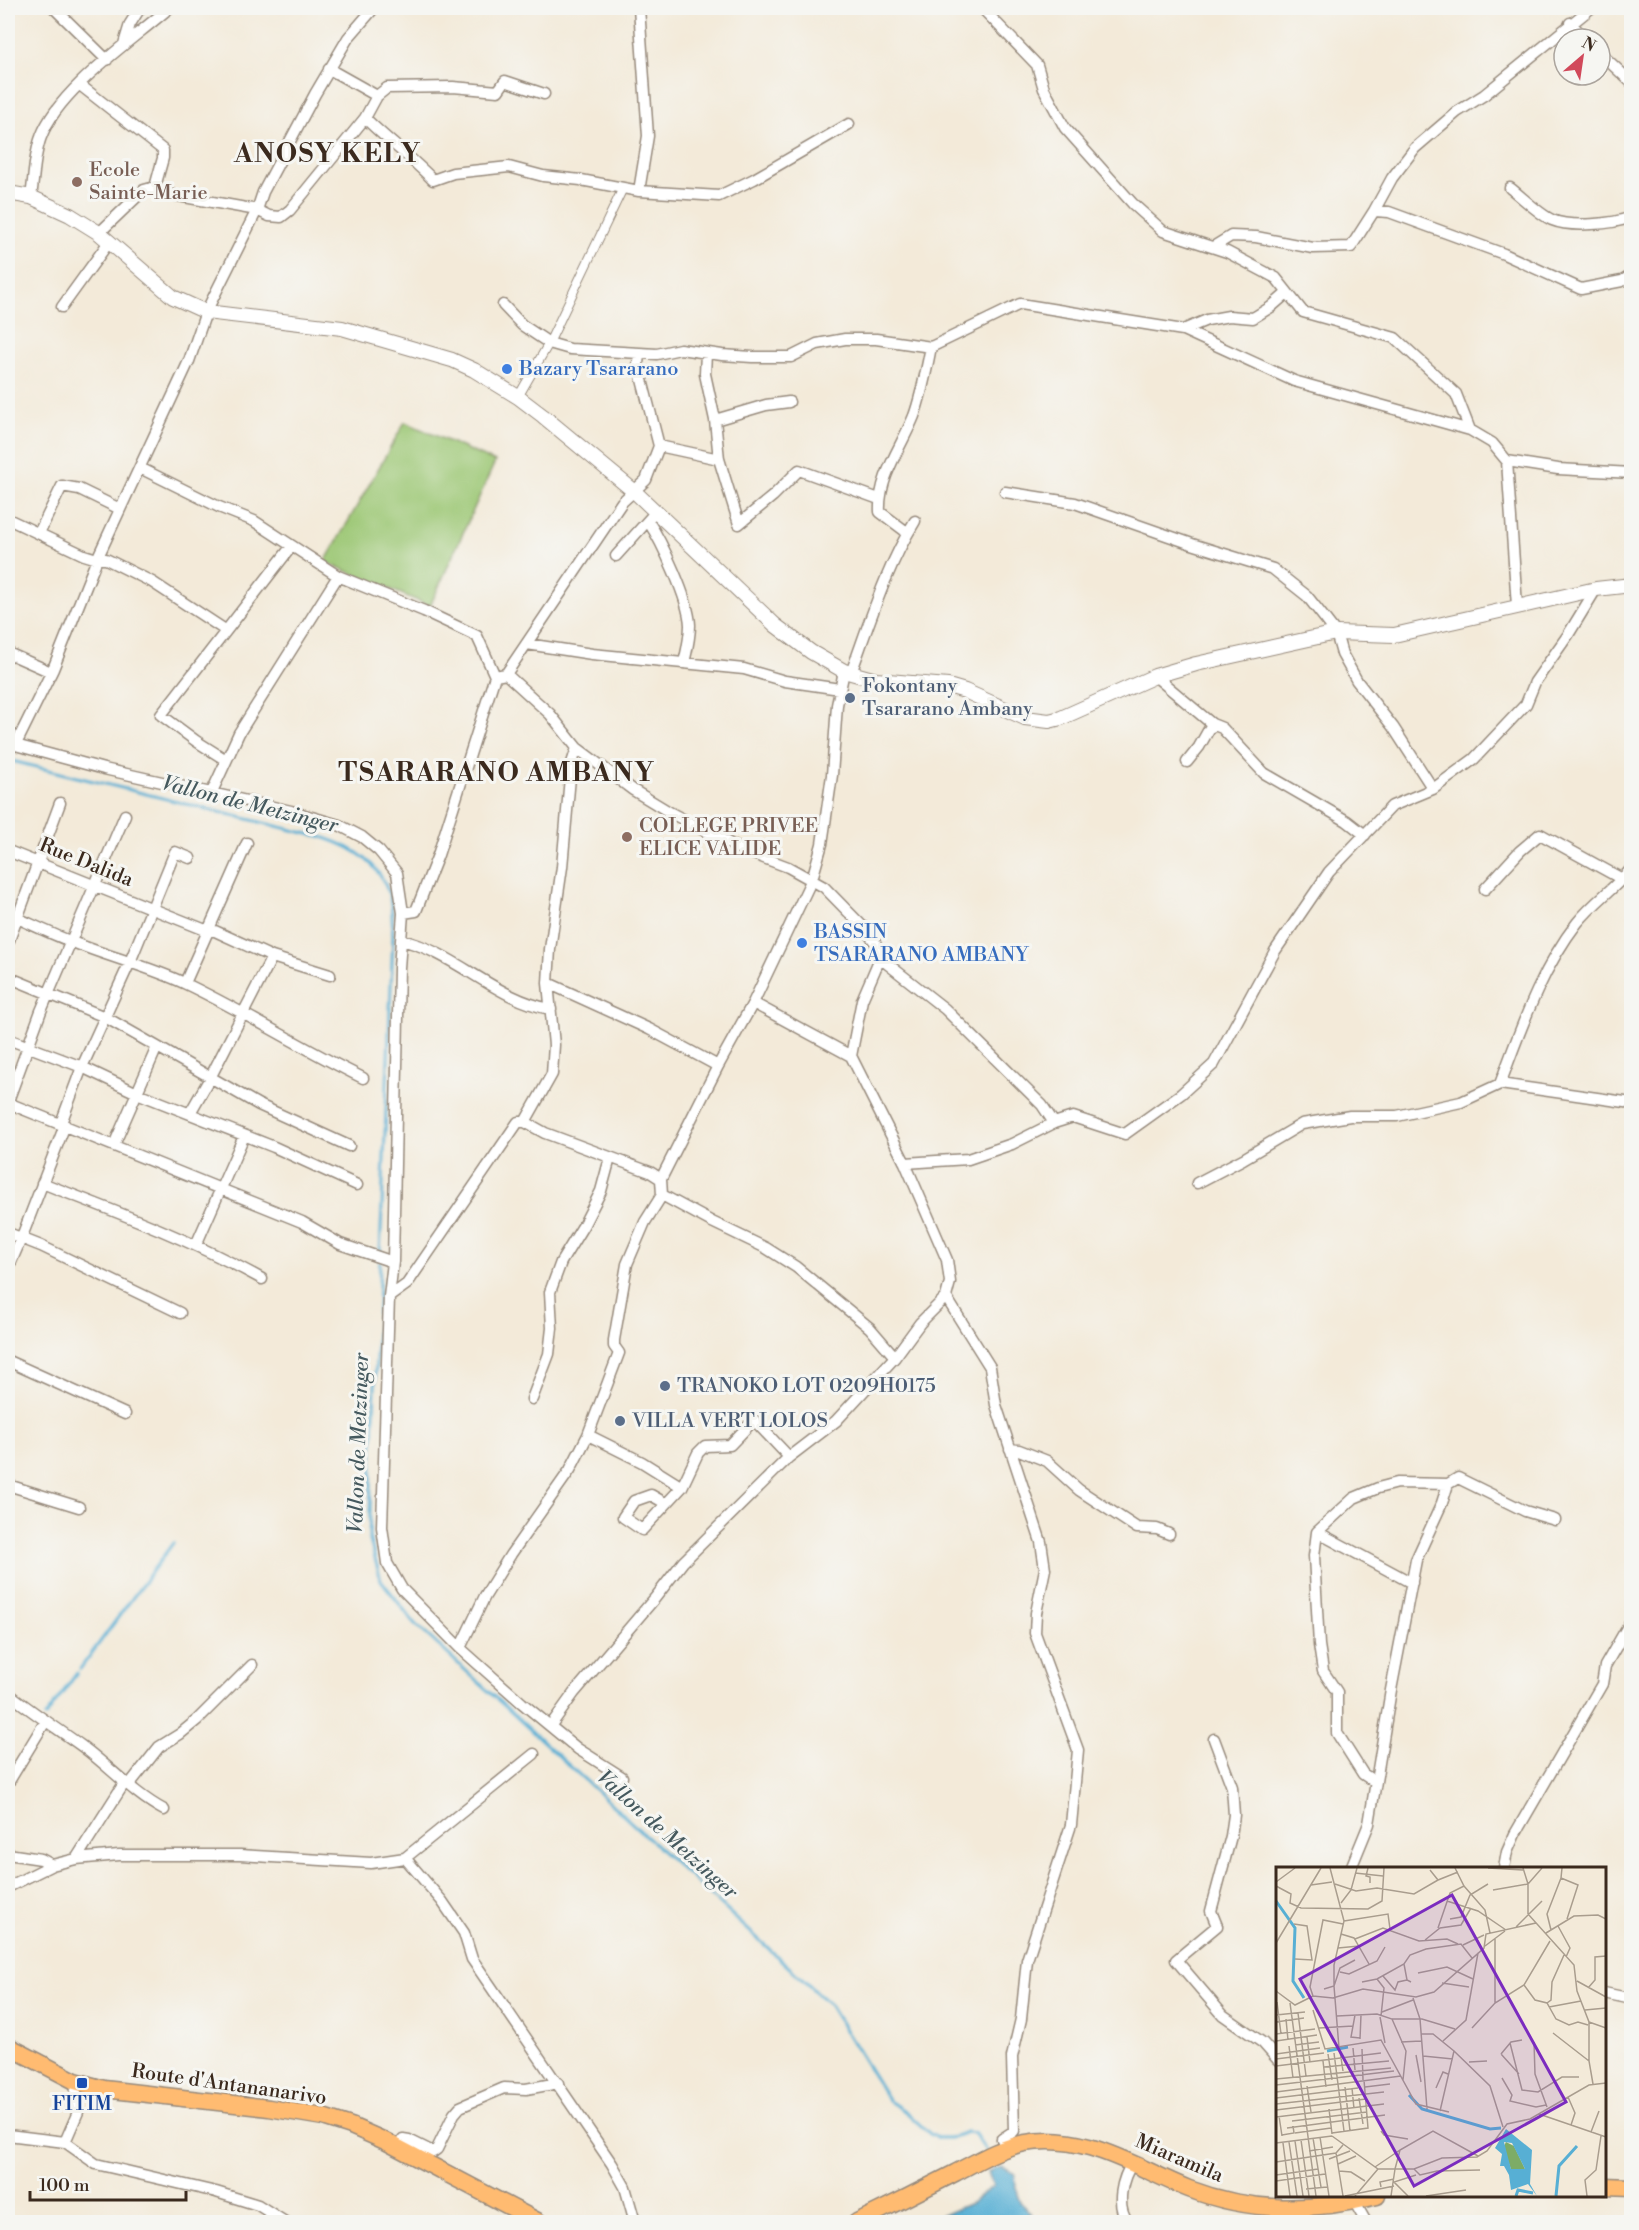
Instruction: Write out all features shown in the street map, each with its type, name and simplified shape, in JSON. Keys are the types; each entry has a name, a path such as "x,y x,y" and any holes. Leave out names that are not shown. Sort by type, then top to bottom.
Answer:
{"main road":[{"name":"Route d'Antananarivo","path":"8,2046 75,2081 104,2089 269,2108 323,2117 351,2126 398,2147 538,2223"},
{"name":"Miaramila","path":"857,2223 1004,2148 1027,2142 1069,2143 1110,2153 1188,2188 1231,2202 1258,2207 1288,2208 1372,2197"},
{"path":"1606,2186 1632,2187"}],"street":[{"path":"54,8 107,60"},
{"path":"124,44 130,24 140,8"},
{"path":"31,197 40,140 51,114 124,44 169,8"},
{"path":"374,8 348,38 329,69 263,192 257,210 206,312 189,361 97,559 51,672 11,743 104,769 291,811 339,825 362,837 379,851 397,873 404,913 401,940 393,1262 389,1297 382,1527 387,1563 402,1589 460,1648 578,1749 622,1777"},
{"path":"639,8 648,136 639,191"},
{"path":"982,8 1036,65 1044,89 1065,128 1133,204 1163,231 1227,252 1276,278 1303,312 1395,338 1456,394 1470,430"},
{"path":"1214,247 1231,236 1256,237 1313,248 1351,247 1392,178 1414,148 1457,112 1484,95 1591,8"},
{"path":"1570,23 1574,27"},
{"path":"1612,64 1632,83"},
{"path":"329,69 376,96"},
{"path":"155,187 162,193 257,210 269,216 281,217 290,210 365,118 376,96 387,88 453,87 498,91 505,81 544,94"},
{"path":"80,85 163,150 155,187"},
{"path":"365,118 393,145 409,155 433,180 453,173 509,167 543,176 581,180 639,191 719,196 754,179 849,124"},
{"path":"62,307 104,237 144,190 155,187"},
{"path":"518,397 549,343 623,188"},
{"path":"1510,188 1552,220 1594,224 1616,223 1632,217"},
{"path":"8,193 31,197 70,215 104,237 173,297 206,312 342,328 452,360 474,370 518,397 634,492 652,516 775,625 810,652 847,672 876,680 948,686 965,691 1025,718 1049,721 1155,676 1196,664 1336,633 1394,635 1596,589 1632,585"},
{"path":"1374,211 1389,213 1504,254 1581,289 1622,281 1632,275"},
{"path":"1183,330 1207,320 1229,316 1253,318 1271,307 1287,293"},
{"path":"503,305 522,325 549,343 570,349 639,354 657,354 680,349 752,357 791,357 817,344 845,339 876,339 931,347 1020,304 1183,330 1294,381 1470,430 1492,443 1507,461 1517,606"},
{"path":"908,533 880,512 879,499 889,467 922,394 931,347"},
{"path":"706,353 705,374 715,420 718,459 739,524 799,470 879,499"},
{"path":"404,913 416,911 501,675 526,644 622,502 646,480 659,446 638,364 639,354"},
{"path":"715,420 766,405 789,402"},
{"path":"659,446 718,459"},
{"path":"1507,461 1558,469 1632,473"},
{"path":"140,468 219,507 254,521 338,576 424,611 477,636 501,675 550,714 577,748 633,790 740,849 789,867 824,887 865,929 875,942 880,958 945,1008 1042,1105 1054,1123"},
{"path":"39,533 62,486 79,489 120,508"},
{"path":"1005,492 1076,503 1273,569 1307,596 1336,633 1342,654 1358,681 1393,727 1432,789"},
{"path":"616,556 652,516"},
{"path":"652,516 686,605 690,624 684,663"},
{"path":"8,519 97,559 106,559 152,582 225,630"},
{"path":"460,1648 485,1596 511,1554 570,1470 588,1435 619,1353 614,1346 614,1340 627,1264 645,1222 662,1195 661,1179 718,1066 753,1003 812,879 822,844 840,689 879,595 915,521"},
{"path":"226,760 161,715 291,547"},
{"path":"211,794 239,733 338,576"},
{"path":"905,1163 969,1159 1012,1144 1054,1123 1073,1117 1125,1134 1181,1094 1214,1064 1275,951 1329,872 1392,806 1432,789 1474,759 1526,704 1535,682 1568,635 1596,589"},
{"path":"526,644 552,649 744,669 785,681 840,689"},
{"path":"8,653 51,672"},
{"path":"1155,676 1212,724 1222,728 1264,773 1347,821 1365,835"},
{"path":"1187,762 1212,724"},
{"path":"525,1122 552,1074 554,1045 548,983 550,948 562,867 571,766 577,748"},
{"path":"8,943 13,916 38,863 60,803"},
{"path":"125,815 49,993 8,1102 302,1222 340,1244 393,1262"},
{"path":"1485,889 1520,851 1540,834 1622,879"},
{"path":"185,983 247,843"},
{"name":"Rue Dalida","path":"8,851 208,931 215,931 272,957 330,975"},
{"path":"8,1269 42,1183 82,1067 130,962 150,908 175,852 190,858"},
{"path":"1500,1084 1533,996 1560,950 1576,924 1588,910 1632,868"},
{"path":"13,916 71,942 185,983 363,1078"},
{"path":"401,940 413,943 449,960 503,992 536,1007 551,1009"},
{"path":"190,1113 272,957"},
{"path":"851,1056 862,1000 880,958"},
{"path":"8,977 105,1017 259,1105 349,1146"},
{"path":"548,983 649,1029 718,1066"},
{"path":"551,1725 574,1693 683,1562 789,1457 836,1421 895,1357 920,1323 946,1297 950,1282 947,1260 905,1163 851,1056 753,1003"},
{"path":"8,1039 82,1067 137,1093 274,1147 357,1185"},
{"path":"114,1145 157,1047"},
{"path":"1197,1183 1302,1124 1350,1116 1397,1116 1461,1102 1500,1084 1632,1103"},
{"path":"389,1297 407,1284 518,1122 525,1122 545,1133 650,1172 661,1179"},
{"path":"196,1245 244,1136"},
{"path":"532,1399 549,1354 552,1328 550,1292 561,1262 601,1191 610,1158"},
{"path":"42,1183 147,1223 262,1279"},
{"path":"662,1195 766,1248 796,1267 870,1328 895,1357"},
{"path":"8,1233 41,1245 59,1256 109,1277 180,1313"},
{"path":"946,1297 990,1367 996,1405 1041,1542 1045,1569 1036,1613 1035,1633 1078,1750 1071,1825 1027,1960 1021,2019 1012,2057 1014,2131 1002,2139 1004,2148"},
{"path":"8,1361 125,1414"},
{"path":"665,1503 682,1487 698,1453 705,1446 730,1444 754,1420 789,1457"},
{"path":"588,1435 642,1462 682,1487"},
{"path":"1010,1449 1019,1450 1047,1461 1079,1490 1137,1528 1157,1529 1169,1534"},
{"path":"1375,1782 1363,1774 1337,1733 1337,1692 1323,1671 1319,1645 1314,1556 1317,1532 1354,1498 1378,1488 1396,1483 1448,1484 1458,1478 1525,1511 1555,1520"},
{"path":"1352,1867 1369,1824 1405,1609 1416,1560 1442,1503 1448,1484"},
{"path":"8,1485 79,1507"},
{"path":"1317,1532 1412,1583"},
{"path":"1504,1867 1507,1852 1515,1834 1602,1684 1605,1666 1632,1619"},
{"path":"76,1859 127,1784 159,1747 197,1720 252,1665"},
{"path":"8,1693 83,1748 151,1803 164,1810"},
{"path":"8,1783 45,1722"},
{"path":"1214,1739 1232,1787 1234,1815 1231,1836 1211,1911 1217,1926 1176,1960 1223,2015 1263,2043 1276,2058"},
{"path":"8,1887 51,1865 76,1859 119,1855 240,1855 370,1863 405,1858 534,1754"},
{"path":"8,1854 41,1859 51,1865"},
{"path":"405,1858 442,1901 464,1933 472,1959 621,2179 635,2223"},
{"path":"1606,1993 1632,1999"},
{"path":"65,2142 78,2112 75,2081"},
{"path":"398,2147 403,2139 410,2140 433,2152 437,2149 454,2114 460,2107 504,2088 526,2089 558,2083"},
{"path":"8,2135 65,2142 96,2163 227,2195 258,2205 285,2223"},
{"path":"1128,2223 1121,2206 1123,2184 1134,2162"},
{"path":"1354,2201 1366,2223"}],"green space":[{"path":"405,422 495,462 430,606 325,562"}],"water":[{"path":"1001,2167 1015,2174 1019,2200 1036,2222 927,2222 973,2202 993,2186 988,2172"}],"waterway":[{"name":"Vallon de Metzinger","path":"8,760 325,838 356,852 379,874 389,894 393,937 380,1255"},
{"name":"Vallon de Metzinger","path":"380,1262 369,1537 381,1580 415,1624 829,2004 889,2101 906,2112 930,2134 938,2138 950,2138 966,2132 974,2133 986,2151"},
{"path":"80,1669 173,1543"},
{"path":"45,1717 77,1673"},
{"name":"Vallon de Metzinger","path":"990,2159 997,2172"}],"place":[{"name":"Ecole Sainte-Marie","path":"77,182"},
{"name":"Bazary Tsararano","path":"507,369"},
{"name":"Fokontany Tsararano Ambany","path":"850,698"},
{"name":"COLLEGE PRIVEE ELICE VALIDE","path":"627,837"},
{"name":"BASSIN TSARARANO AMBANY","path":"802,943"},
{"name":"TRANOKO LOT 0209H0175","path":"665,1386"},
{"name":"VILLA VERT LOLOS","path":"620,1421"},
{"name":"FITIM","path":"82,2083"}],"district":[{"name":"ANOSY KELY","path":"328,154"},
{"name":"TSARARANO AMBANY","path":"497,773"}]}
